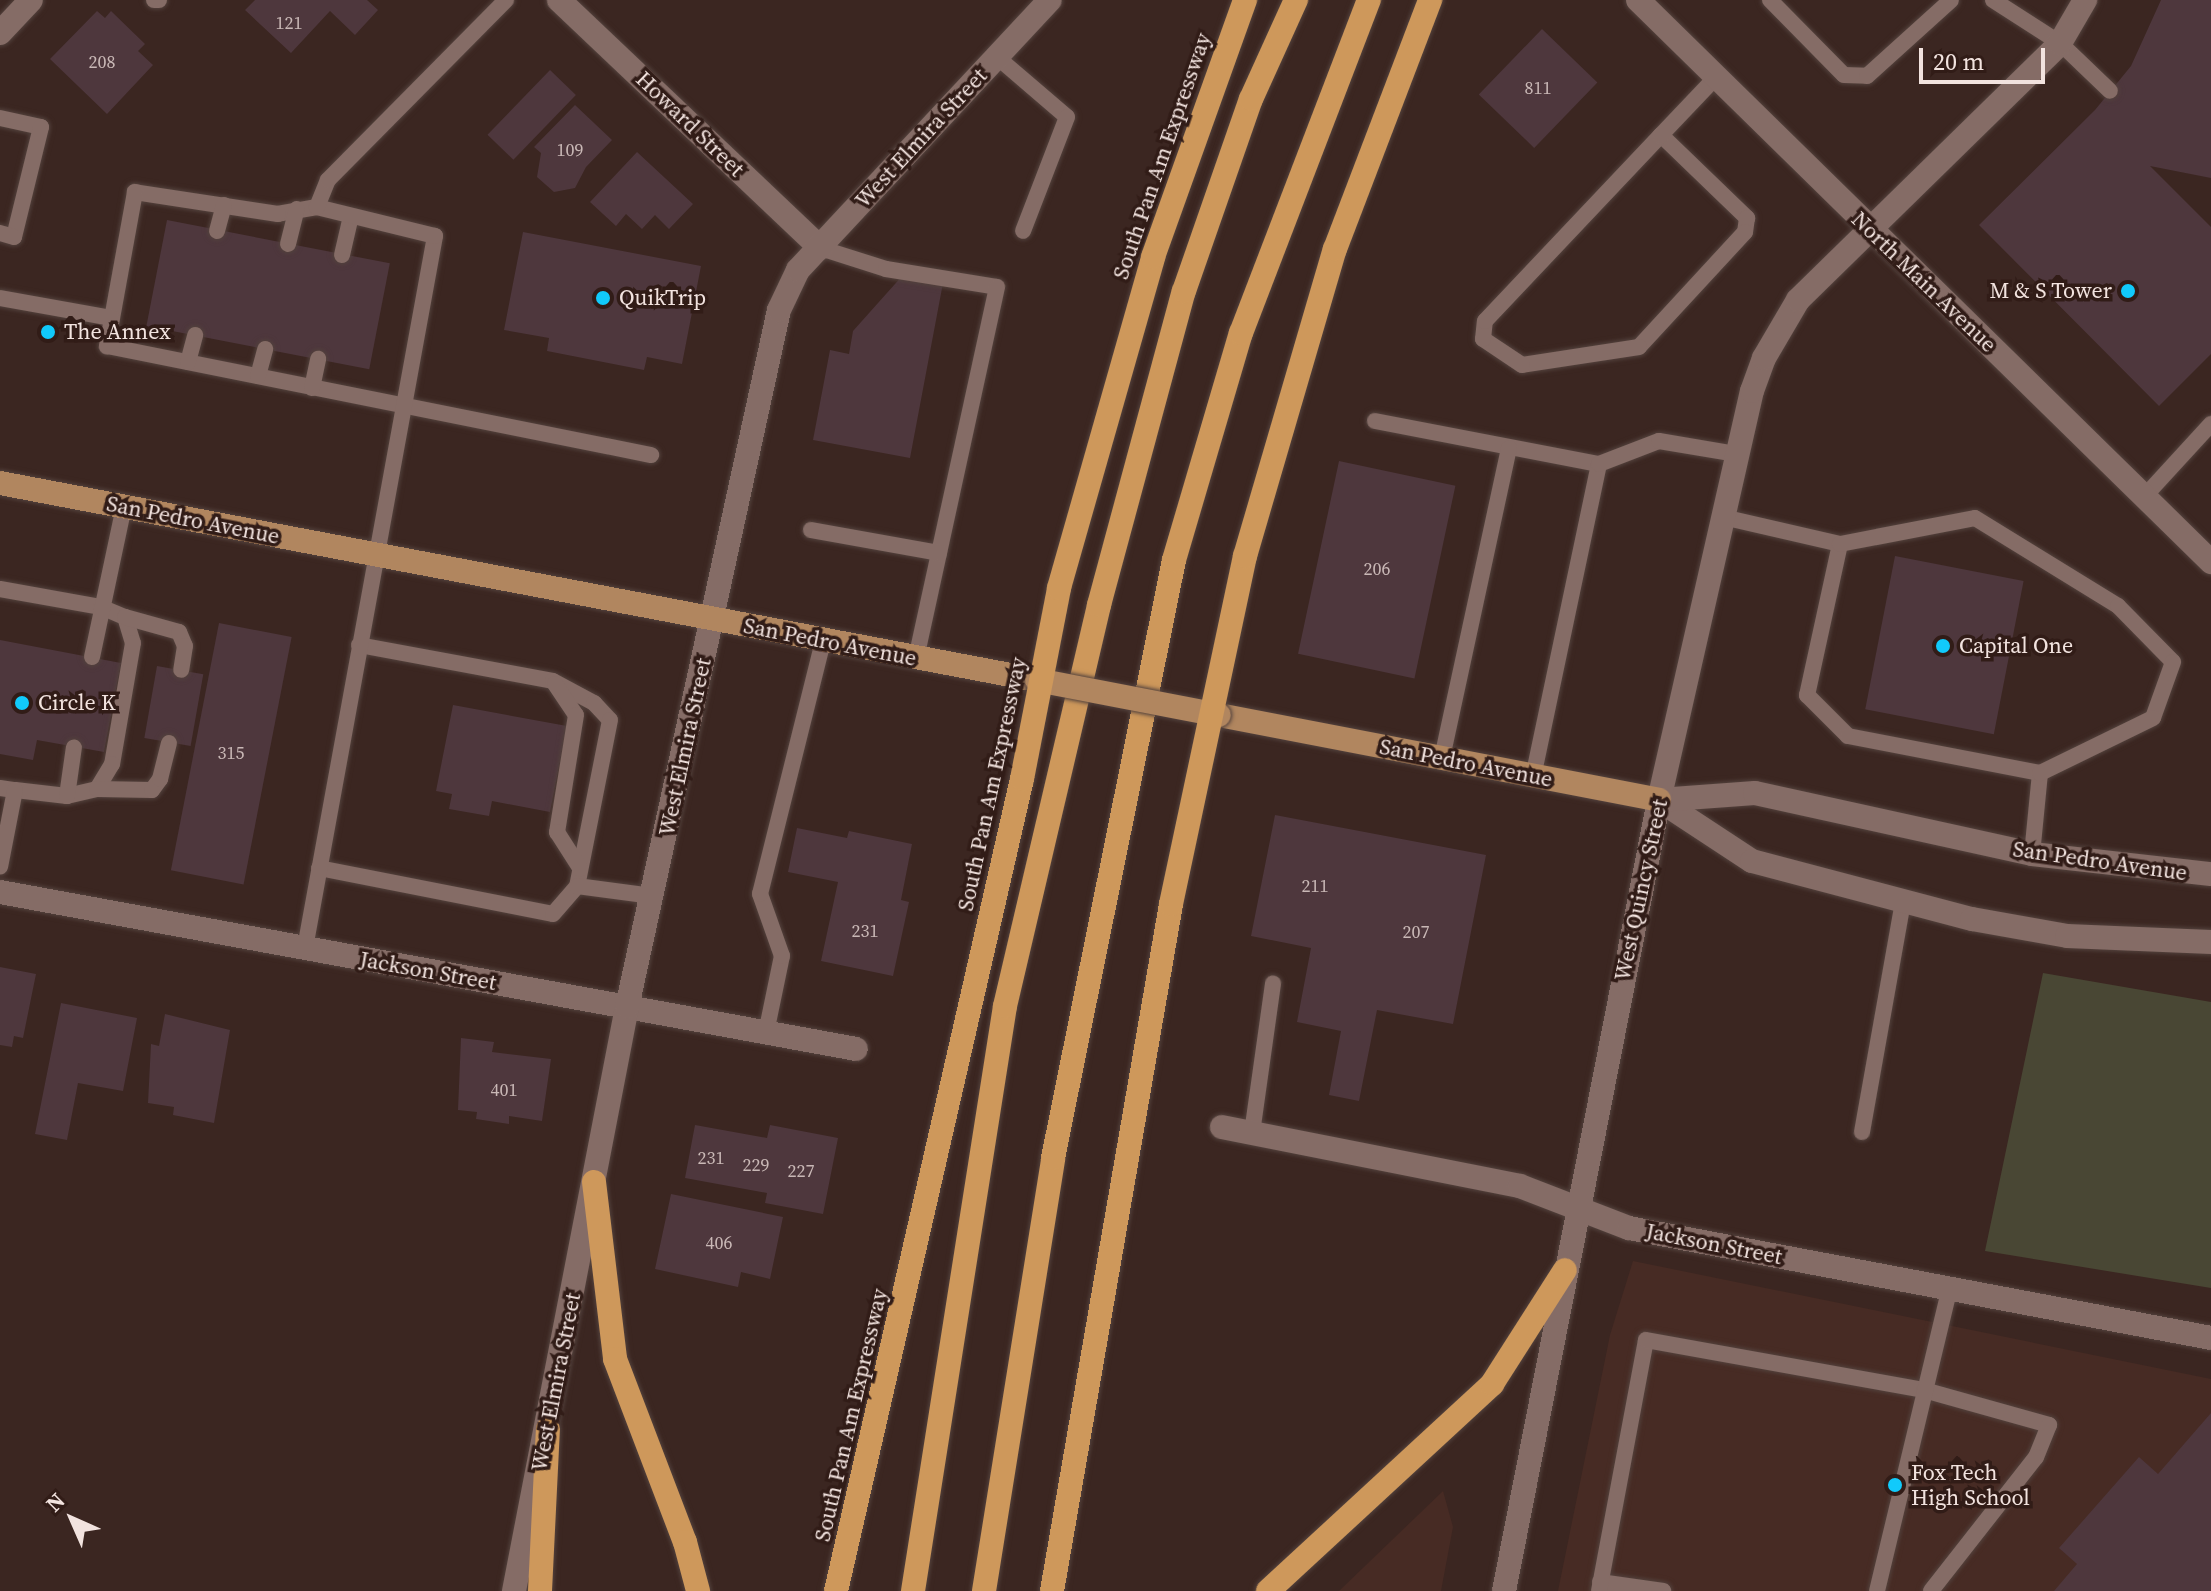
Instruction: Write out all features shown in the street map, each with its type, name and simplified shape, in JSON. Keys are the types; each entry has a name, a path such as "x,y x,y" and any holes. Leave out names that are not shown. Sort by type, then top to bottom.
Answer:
{"highway":[{"name":"South Pan Am Expressway","path":"836,1591 1022,779 1059,588 1153,257 1245,0"},
{"path":"913,1591 1005,1006 1099,605 1184,291 1251,99 1296,0"},
{"path":"984,1591 1053,1158 1174,560 1241,333 1369,0"},
{"path":"1052,1591 1171,904 1245,556 1335,249 1430,0"},
{"path":"594,1182 615,1359 685,1542 698,1591"},
{"path":"1268,1591 1492,1384 1565,1270"},
{"path":"540,1591 548,1429"}],"main road":[{"path":"0,33 31,0"},
{"name":"Howard Street","path":"559,0 820,248"},
{"name":"West Elmira Street","path":"514,1591 548,1429 627,1007 779,310 798,270 1050,0"},
{"name":"North Main Avenue","path":"1638,0 2211,562"},
{"name":"West Quincy Street","path":"1504,1591 1659,800 1752,391 1782,324 1798,300 2060,43 2085,0"},
{"name":"San Pedro Avenue","path":"0,483 1659,800 1755,793 2032,854 2211,874"},
{"name":"San Pedro Avenue","path":"1659,800 1752,861 1903,901 2067,936 2211,942"},
{"name":"Jackson Street","path":"0,892 856,1049"},
{"name":"Jackson Street","path":"1222,1127 1520,1186 1629,1228 2211,1338"}],"lane":[{"path":"317,207 328,180 506,0"},
{"path":"1770,0 1844,75 1867,76 1951,0"},
{"path":"1993,0 2060,43 2110,91"},
{"path":"997,57 1067,117 1023,231"},
{"path":"1661,135 1747,218 1745,232 1639,347 1522,365 1483,339 1485,321 1661,135 1716,77"},
{"path":"0,118 41,127 14,237 0,233"},
{"path":"305,948 375,555 403,407 435,236 317,207 278,214 135,192 107,346 403,407 651,455"},
{"path":"217,231 224,205"},
{"path":"288,244 297,209"},
{"path":"342,255 351,216"},
{"path":"820,248 886,269 997,287 916,658"},
{"path":"0,298 111,318"},
{"path":"188,362 195,335"},
{"path":"258,376 265,349"},
{"path":"312,388 318,359"},
{"path":"1375,421 1599,464 1659,441 1737,454"},
{"path":"2144,497 2211,424"},
{"path":"1442,758 1509,448"},
{"path":"1533,776 1599,464"},
{"path":"92,657 124,506"},
{"path":"1723,517 1840,544 1975,518 2118,606 2173,662 2153,718 2040,773 1848,736 1807,695 1840,544"},
{"path":"811,530 939,553"},
{"path":"0,589 101,607 179,632 185,646 181,670"},
{"path":"97,789 112,764 119,731 133,643 125,617"},
{"path":"766,1033 782,956 760,894 823,641"},
{"path":"319,868 553,914 577,886 610,720 594,703 553,681 359,645"},
{"path":"553,681 576,715 557,832 580,868"},
{"path":"0,867 7,789 67,796 97,789 152,790 160,779 169,743"},
{"path":"67,796 74,747"},
{"path":"2032,854 2040,773"},
{"path":"577,886 652,896"},
{"path":"1862,1132 1903,901"},
{"path":"1252,1133 1273,983"},
{"path":"1877,1591 1949,1290"},
{"path":"1663,1591 1599,1586 1646,1340 1924,1390 2049,1425 2036,1457 1931,1591"}],"shaded area":[{"path":"2043,973 2211,1002 2211,1288 1985,1251"},
{"name":"Fox Tech High School","path":"1633,1261 2211,1379 2211,1591 1558,1591 1610,1335"},
{"path":"1443,1491 1453,1527 1441,1591 1339,1591"}],"building":[{"path":"255,0 367,0 378,10 355,35 330,11 291,53 245,10"},
{"name":"M & S Tower","path":"2161,0 2211,0 2211,178 2150,166 2211,227 2211,354 2159,406 1979,225 2095,110 2131,66"},
{"path":"97,11 105,18 111,11 145,44 138,51 153,65 107,114 50,59"},
{"path":"1542,29 1597,82 1534,148 1479,94"},
{"path":"550,70 576,95 513,160 487,135"},
{"path":"575,105 612,140 586,167 575,188 554,192 537,177 541,153 534,147"},
{"path":"637,152 693,204 669,229 655,215 642,229 626,214 616,226 590,202"},
{"path":"167,220 390,263 369,369 146,326"},
{"name":"QuikTrip","path":"523,232 701,266 682,364 647,357 644,370 547,351 549,338 504,330"},
{"path":"903,275 943,283 910,458 813,440 830,350 849,354 853,331"},
{"path":"1339,461 1455,486 1414,678 1298,654"},
{"name":"Capital One","path":"1895,556 2024,581 1994,734 1865,709"},
{"path":"219,623 292,637 244,884 171,870"},
{"path":"0,640 121,663 104,752 37,740 33,760 0,754"},
{"path":"157,666 203,674 191,746 144,738"},
{"path":"453,705 567,726 550,812 492,801 489,816 449,809 452,794 436,791"},
{"path":"1275,815 1486,855 1453,1024 1377,1010 1359,1101 1329,1095 1341,1031 1297,1022 1311,948 1251,936"},
{"path":"797,828 847,838 849,831 912,844 901,900 909,902 893,976 821,961 838,882 788,872"},
{"path":"0,967 36,974 23,1038 14,1036 12,1047 0,1045"},
{"path":"61,1003 137,1018 123,1091 78,1083 67,1140 35,1134"},
{"path":"165,1014 230,1030 214,1123 173,1115 174,1107 148,1103 151,1044 159,1046"},
{"path":"461,1038 494,1042 492,1052 551,1059 542,1121 509,1116 509,1124 476,1119 477,1112 458,1110"},
{"path":"695,1125 767,1138 770,1125 838,1138 823,1214 765,1203 767,1193 685,1178"},
{"path":"671,1194 783,1217 770,1279 741,1272 738,1287 655,1269"},
{"path":"2211,1413 2211,1591 2054,1591 2077,1564 2059,1548 2139,1457 2158,1474"}],"place":[{"name":"M & S Tower","path":"2128,291"},
{"name":"QuikTrip","path":"603,298"},
{"name":"The Annex","path":"48,332"},
{"name":"Capital One","path":"1943,646"},
{"name":"Circle K","path":"22,703"},
{"name":"Fox Tech High School","path":"1895,1485"}]}
